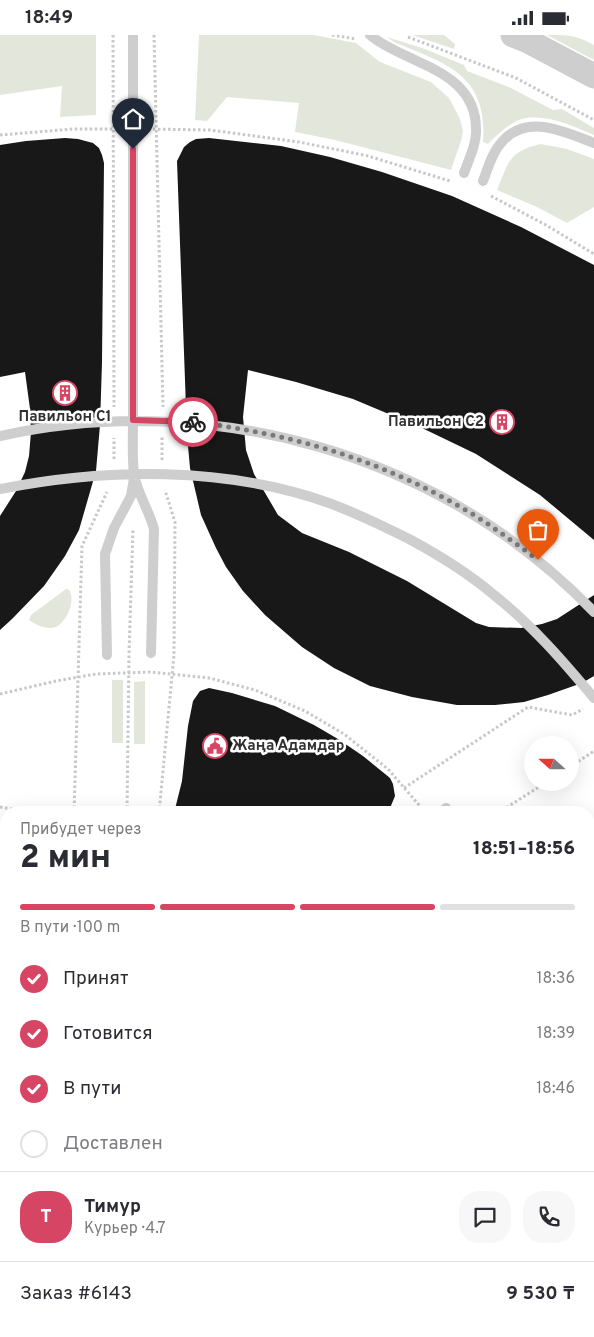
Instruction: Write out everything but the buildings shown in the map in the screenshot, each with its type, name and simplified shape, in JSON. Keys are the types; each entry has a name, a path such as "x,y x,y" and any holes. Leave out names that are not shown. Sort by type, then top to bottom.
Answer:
{"street":[{"path":"513,35 594,76"}],"lane":[{"path":"107,655 105,555 114,528 131,496 134,474 133,35"},
{"path":"370,35 387,47 444,74 457,84 468,97 477,129 473,149 464,173"},
{"path":"483,181 494,153 502,142 514,132 526,127 536,125 549,127 594,143"},
{"path":"0,436 24,430 74,423 133,420 188,422 295,439 347,455 398,475 447,499 494,528 538,560 579,596 594,612"},
{"path":"134,474 154,529 151,653"},
{"path":"0,489 52,481 134,474 174,475 253,483 330,503 395,532 431,551 494,594 547,644 594,698"}],"path":[{"path":"402,35 516,78 594,120"},
{"path":"0,135 73,129 210,130 299,142 368,156 450,181"},
{"path":"491,196 546,225 594,254"},
{"path":"128,806 129,673 134,521"},
{"path":"0,694 96,674 129,673 209,678 256,690 305,711 344,734 388,769 420,806"},
{"path":"580,701 590,712"},
{"path":"404,788 528,707 572,715 586,707"},
{"path":"579,761 594,751"},
{"path":"509,806 532,791"}],"shaded area":[{"path":"0,35 96,35 96,115 60,117 62,86 0,95"},
{"path":"199,35 314,35 356,43 380,62 431,82 449,98 460,119 463,131 451,170 335,140 295,132 299,103 227,97 207,121 195,120"},
{"path":"412,35 444,35 455,44 454,49"},
{"path":"547,35 572,36 594,45 594,60"},
{"path":"387,37 425,49 464,65 467,71 511,88 553,110 562,109 594,128 594,135 559,121 531,118 512,123 488,144 483,142 483,119 479,101 471,87 460,75 447,66"},
{"path":"541,144 567,149 594,159 594,207 567,223 537,207 497,190 507,165 511,160 522,150"},
{"path":"66,589 71,593 71,604 67,615 60,624 53,628 45,627 29,620 31,615"},
{"path":"112,680 123,680 123,743 112,743"},
{"path":"145,681 145,744 134,744 134,682"}],"way so far":[{"path":"193,422 242,428 295,439 381,468 447,499 494,528 538,560"}],"place":[{"name":"Павильон С1","path":"65,393"},
{"name":"Павильон С2","path":"502,422"},
{"name":"Жаңа Адамдар","path":"215,746"}],"route":[{"path":"133,149 133,420 193,422"}]}
